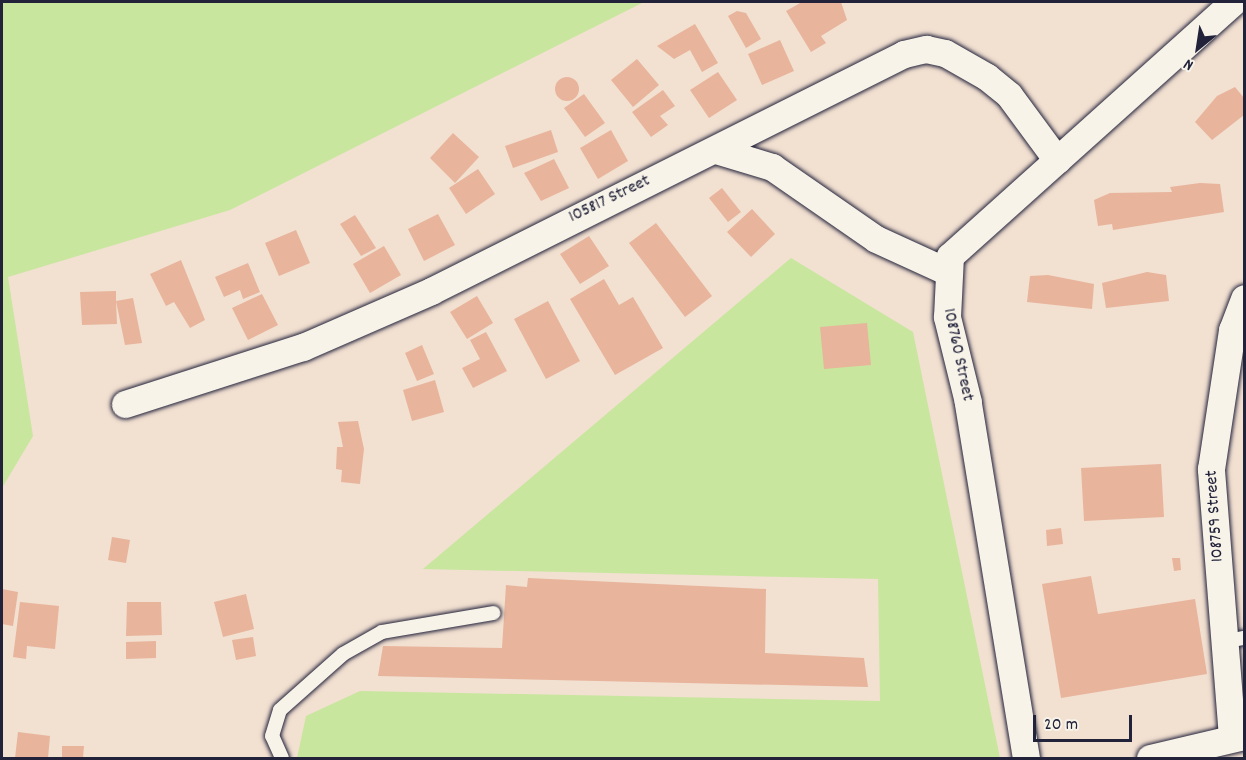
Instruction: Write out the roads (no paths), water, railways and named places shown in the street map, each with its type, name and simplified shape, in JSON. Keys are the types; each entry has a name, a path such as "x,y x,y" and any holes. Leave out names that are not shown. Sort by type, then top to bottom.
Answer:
{"street":[{"name":"108760 Street","path":"1026,759 968,402 947,317 946,271 955,248 1233,2"},
{"name":"105817 Street","path":"125,404 303,347 431,291 716,150 861,74 926,49 966,63 1009,95 1057,160"},
{"path":"716,150 772,167 876,239 946,271"},
{"name":"108759 Street","path":"1238,737 1236,639 1211,469 1232,330 1245,298"},
{"path":"1150,759 1238,737"}],"lane":[{"path":"282,759 272,736 279,710 343,654 382,632 493,613"}]}
